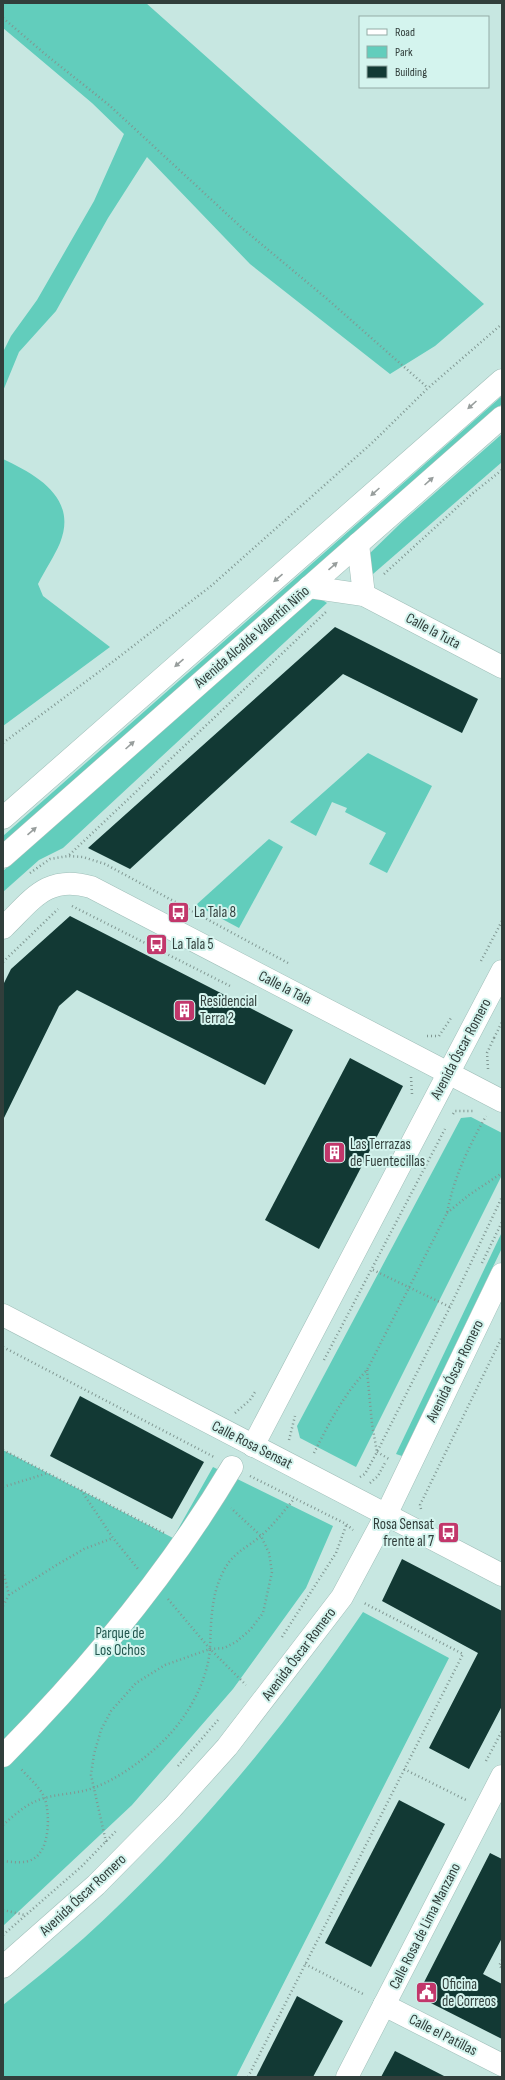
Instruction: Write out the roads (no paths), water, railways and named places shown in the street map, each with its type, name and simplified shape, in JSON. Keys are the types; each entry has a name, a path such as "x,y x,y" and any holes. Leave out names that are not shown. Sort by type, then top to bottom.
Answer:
{"street":[{"name":"Avenida Alcalde Valentín Niño","path":"3,818 502,380"},
{"name":"Avenida Alcalde Valentín Niño","path":"3,857 502,418"},
{"path":"358,544 364,595"},
{"name":"Calle la Tuta","path":"309,588 364,595 502,667"},
{"name":"Calle la Tala","path":"3,928 42,891 65,893 78,883 91,888 502,1101"},
{"name":"Avenida Óscar Romero","path":"253,1446 502,971"},
{"name":"Avenida Óscar Romero","path":"3,1967 96,1885 172,1808 227,1747 342,1597 386,1515 502,1274"},
{"name":"Calle Rosa Sensat","path":"3,1316 502,1575"},
{"path":"4,1754 59,1698 105,1645 183,1543 215,1496 232,1467"},
{"name":"Calle Rosa de Lima Manzano","path":"347,2077 502,1776"},
{"name":"Calle el Patillas","path":"384,2005 502,2065"}],"place":[{"name":"La Tala 8","path":"178,912"},
{"name":"La Tala 5","path":"157,944"},
{"name":"Residencial Terra 2","path":"185,1010"},
{"name":"Las Terrazas de Fuentecillas","path":"334,1153"},
{"name":"Rosa Sensat frente al 7","path":"449,1533"},
{"name":"Oficina de Correos","path":"426,1993"}],"park label":[{"name":"Parque de Los Ochos","path":"120,1642"}]}
